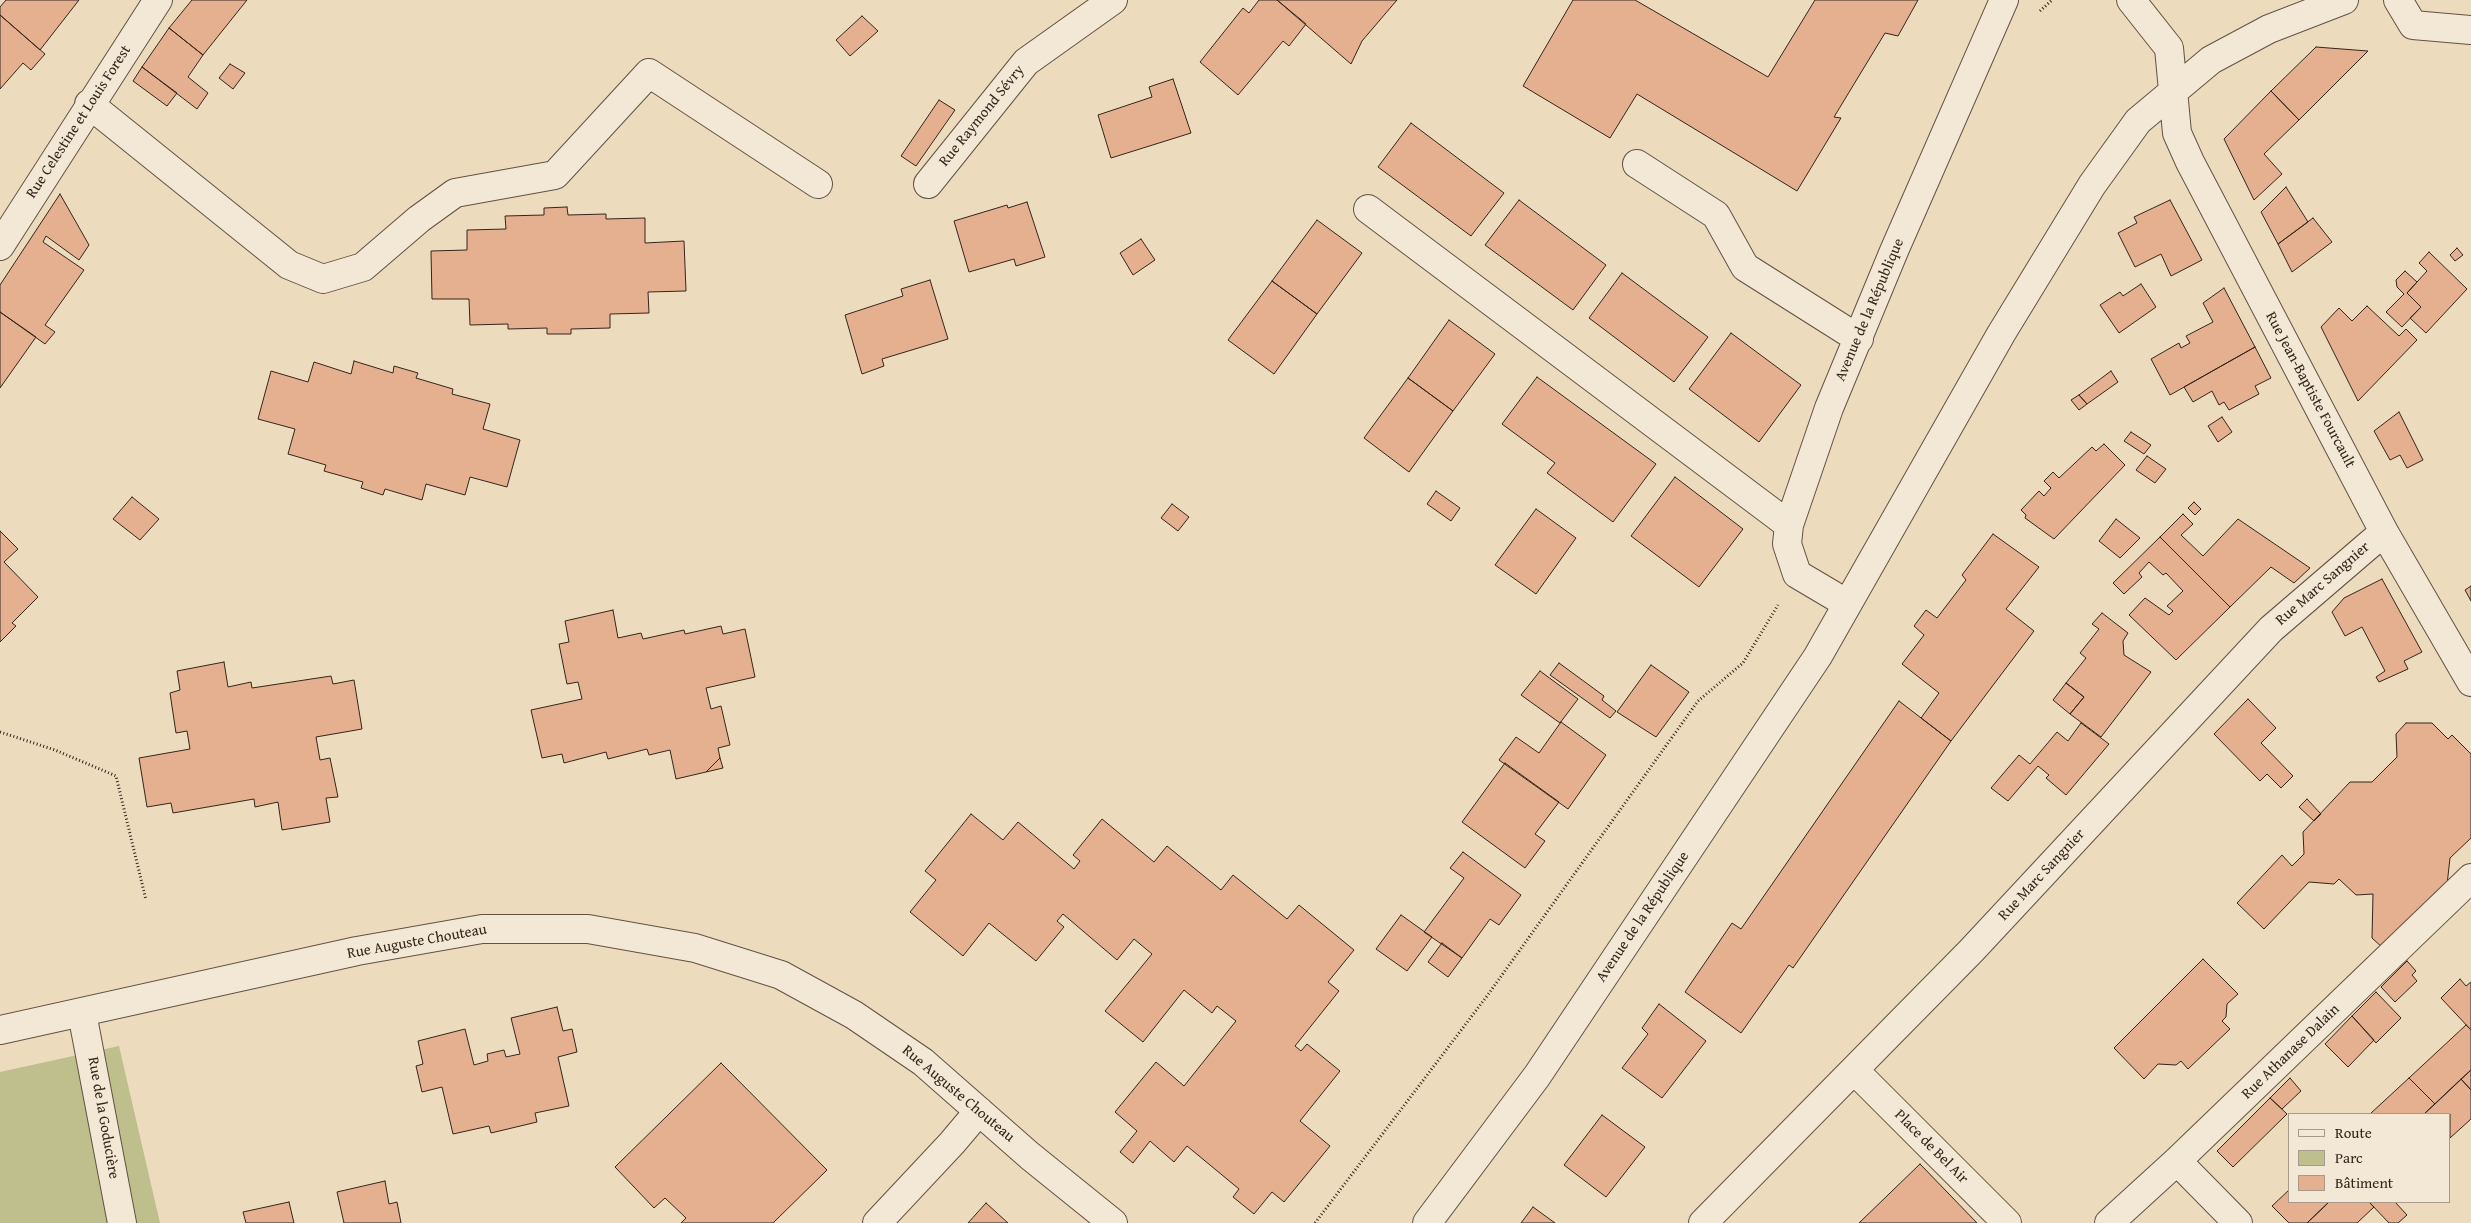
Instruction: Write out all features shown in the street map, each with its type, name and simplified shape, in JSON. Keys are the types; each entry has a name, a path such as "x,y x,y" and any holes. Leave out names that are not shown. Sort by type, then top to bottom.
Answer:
{"street":[{"name":"Rue Celestine et Louis Forest","path":"0,246 158,0"},
{"name":"Rue Raymond Sévry","path":"928,184 1026,62 1112,0"},
{"name":"Avenue de la République","path":"1846,603 1797,574 1787,544 1789,525 1829,408 2004,0"},
{"name":"Rue Jean-Baptiste Fourcault","path":"2131,0 2169,48 2176,133 2190,162 2384,532 2471,682"},
{"name":"Avenue de la République","path":"1427,1223 1537,1076 1818,656 1846,603 2001,334 2092,185 2138,121 2211,60 2269,29 2300,9 2344,0"},
{"path":"2398,0 2413,25 2471,30"},
{"path":"90,104 289,265 323,279 362,267 419,218 455,193 555,175 649,73 818,184"},
{"path":"1637,164 1716,215 1745,267 1859,339"},
{"path":"1368,209 1789,525"},
{"name":"Rue Marc Sangnier","path":"1703,1223 1978,943 2271,629 2384,532"},
{"name":"Rue Athanase Dalain","path":"2108,1223 2177,1161 2471,878"},
{"name":"Rue Auguste Chouteau","path":"0,1030 357,951 482,929 588,929 695,948 781,975 854,1015 923,1062 1030,1156 1113,1223"},
{"name":"Rue de la Goducière","path":"82,1013 122,1223"},
{"name":"Place de Bel Air","path":"1854,1070 2007,1223"},
{"path":"877,1223 952,1143 979,1110"},
{"path":"2177,1161 2238,1223"}],"path":[{"path":"1315,1223 1487,996 1698,701"},
{"path":"0,732 55,750 116,776 146,900"}],"green space":[{"path":"119,1046 160,1223 0,1223 0,1072"}],"building":[{"path":"6,0 79,0 40,50 0,15 0,7"},
{"path":"192,0 247,0 203,55 169,28"},
{"path":"1259,0 1277,0 1306,24 1289,46 1283,41 1238,95 1200,62 1243,8 1249,13"},
{"path":"1277,0 1397,0 1362,41 1351,64"},
{"path":"1573,0 1635,0 1768,77 1815,0 1918,0 1898,36 1885,33 1834,117 1841,118 1797,191 1637,94 1610,138 1523,86"},
{"path":"0,15 45,54 31,70 23,63 0,89"},
{"path":"862,16 878,31 850,56 836,40"},
{"path":"169,28 203,55 188,77 208,93 197,109 142,67"},
{"path":"2316,47 2368,51 2299,120 2271,91"},
{"path":"230,64 245,73 233,89 219,78"},
{"path":"142,67 177,93 167,106 133,81"},
{"path":"1173,79 1191,133 1111,158 1098,115 1152,97 1149,87"},
{"path":"2271,91 2299,120 2264,154 2282,174 2254,200 2224,139"},
{"path":"939,100 955,110 916,166 901,156"},
{"path":"1411,123 1504,193 1471,236 1378,167"},
{"path":"2286,187 2308,222 2278,244 2261,212"},
{"path":"60,194 89,245 79,260 46,236 43,242 84,270 45,325 55,332 45,344 0,312 0,285"},
{"path":"1519,200 1606,265 1573,310 1485,245"},
{"path":"2170,200 2202,260 2171,276 2161,254 2135,267 2118,233 2137,223 2134,217"},
{"path":"1027,202 1045,257 1016,266 1014,259 969,272 954,221 1007,205 1008,208"},
{"path":"567,207 568,215 606,214 606,219 645,218 645,243 684,241 686,291 648,292 649,313 610,314 610,328 571,329 571,334 547,334 547,328 508,329 508,324 470,325 469,299 432,299 431,251 467,250 467,230 506,229 505,216 544,215 544,208"},
{"path":"2313,218 2332,242 2292,272 2278,244"},
{"path":"1317,220 1362,253 1317,314 1272,281"},
{"path":"1141,239 1155,260 1133,275 1120,253"},
{"path":"2457,248 2463,255 2455,261 2450,255"},
{"path":"2429,252 2467,289 2426,333 2410,318 2421,307 2407,293 2427,271 2419,263"},
{"path":"2405,271 2417,282 2407,293 2421,307 2402,327 2386,312 2404,294 2397,287 2396,280"},
{"path":"1622,273 1708,337 1674,382 1589,318"},
{"path":"930,280 948,339 882,359 884,366 862,374 845,315 903,296 901,289"},
{"path":"1272,281 1317,314 1274,374 1228,340"},
{"path":"2141,284 2156,307 2119,333 2100,305 2120,292 2123,296"},
{"path":"2224,288 2255,347 2170,395 2151,359 2179,343 2181,348 2190,343 2186,336 2213,322 2203,303"},
{"path":"2367,306 2399,336 2406,329 2417,340 2358,401 2321,327 2339,308 2352,321"},
{"path":"0,312 36,337 0,388"},
{"path":"1449,320 1495,354 1453,411 1408,378"},
{"path":"1731,333 1801,385 1759,442 1689,389"},
{"path":"2255,347 2271,378 2255,386 2259,394 2229,410 2224,402 2219,405 2212,391 2193,402 2184,387"},
{"path":"354,361 393,373 394,366 418,373 416,378 453,389 452,394 490,404 483,429 520,440 507,487 470,477 465,495 426,484 422,500 385,489 383,495 361,488 363,482 324,471 326,465 288,454 295,429 258,419 271,371 308,382 314,362 351,374"},
{"path":"2111,371 2118,382 2087,404 2079,395"},
{"path":"1537,377 1656,464 1613,522 1547,473 1555,463 1502,424"},
{"path":"1408,378 1453,411 1409,472 1364,438"},
{"path":"2079,395 2087,404 2079,410 2071,400"},
{"path":"2399,412 2423,460 2407,468 2400,455 2390,460 2374,431"},
{"path":"2222,417 2232,432 2218,442 2208,426"},
{"path":"2131,432 2151,445 2144,454 2124,441"},
{"path":"2104,444 2125,465 2054,539 2025,518 2026,515 2021,510 2039,491 2044,496 2051,488 2044,481 2053,472 2059,478 2092,447 2096,451"},
{"path":"2147,456 2166,469 2155,483 2136,470"},
{"path":"1675,477 1743,529 1699,587 1631,536"},
{"path":"1436,491 1460,508 1451,521 1427,504"},
{"path":"132,497 159,519 140,540 113,519"},
{"path":"2194,502 2201,509 2195,515 2188,508"},
{"path":"1172,504 1189,517 1178,531 1161,518"},
{"path":"1536,509 1576,538 1536,594 1495,565"},
{"path":"2183,514 2193,524 2181,535 2203,556 2238,519 2310,568 2294,583 2271,567 2230,607 2160,537"},
{"path":"2116,519 2140,538 2120,558 2099,541"},
{"path":"0,531 18,549 4,562 38,597 12,623 16,626 0,642"},
{"path":"1993,534 2039,567 2006,609 2034,631 1951,741 1921,718 1939,693 1902,664 1924,635 1914,626 1926,610 1937,618 1966,580 1962,575"},
{"path":"2160,537 2230,607 2176,660 2129,615 2145,598 2169,615 2173,611 2167,606 2183,591 2166,573 2163,575 2149,562 2139,573 2142,577 2124,594 2113,583"},
{"path":"2382,579 2422,652 2404,661 2408,669 2379,682 2376,677 2385,671 2362,627 2345,636 2332,612 2344,598"},
{"path":"2471,586 2471,601 2465,590"},
{"path":"613,610 618,638 641,633 643,639 684,630 685,634 721,626 723,634 745,629 755,677 706,688 711,709 721,706 730,745 718,748 720,758 706,772 676,779 670,750 649,755 647,749 608,759 606,752 564,763 562,754 542,758 531,710 582,699 578,682 567,684 559,644 569,642 565,621"},
{"path":"2102,613 2128,633 2123,641 2124,655 2151,672 2101,737 2070,714 2084,697 2066,683 2086,658 2080,653 2099,629 2092,624"},
{"path":"224,662 228,687 251,682 252,688 331,676 333,684 354,680 362,729 316,737 320,760 330,758 338,797 326,798 330,822 282,830 278,802 255,807 254,799 173,813 171,803 147,807 139,758 190,749 187,731 176,733 170,693 180,690 177,671"},
{"path":"1559,663 1604,696 1602,700 1616,711 1610,718 1550,675"},
{"path":"1651,665 1689,692 1656,737 1617,712"},
{"path":"1540,671 1578,699 1560,723 1521,695"},
{"path":"2066,683 2084,697 2070,714 2053,700"},
{"path":"2248,699 2276,728 2261,743 2293,776 2281,788 2267,774 2260,781 2214,734"},
{"path":"1899,701 1951,741 1793,968 1789,965 1741,1033 1685,992 1732,923 1741,929"},
{"path":"1561,722 1606,755 1568,809 1499,760 1516,737 1539,753"},
{"path":"2081,723 2109,744 2066,795 2046,778 2049,775 2038,766 2008,801 1991,788 2019,755 2030,764 2057,732 2068,741"},
{"path":"2406,723 2432,723 2448,739 2452,735 2471,754 2471,838 2450,858 2447,885 2384,949 2372,938 2373,894 2356,895 2339,879 2334,884 2309,882 2264,929 2237,903 2282,855 2292,866 2304,854 2303,832 2350,782 2372,782 2397,757 2396,734"},
{"path":"720,758 723,768 706,772"},
{"path":"1505,763 1559,802 1535,834 1545,841 1525,868 1462,822"},
{"path":"2307,799 2321,814 2314,821 2299,807"},
{"path":"971,814 1003,840 1018,822 1074,869 1080,861 1073,855 1102,819 1154,862 1167,846 1221,890 1233,875 1287,919 1299,905 1354,950 1328,982 1339,991 1295,1046 1301,1051 1307,1044 1340,1071 1300,1121 1330,1146 1284,1202 1272,1192 1254,1214 1233,1197 1239,1189 1187,1146 1174,1162 1150,1141 1133,1163 1120,1152 1137,1131 1115,1112 1156,1062 1184,1086 1236,1021 1217,1006 1212,1013 1184,990 1143,1042 1105,1011 1152,954 1134,939 1117,960 1063,914 1057,921 1064,927 1036,961 989,923 963,956 910,912 936,880 925,871"},
{"path":"1463,852 1521,895 1499,925 1490,919 1462,958 1424,932 1464,878 1450,868"},
{"path":"1401,915 1432,937 1407,971 1376,949"},
{"path":"1442,943 1462,958 1448,977 1428,962"},
{"path":"2203,959 2238,994 2227,1004 2226,1017 2222,1021 2230,1029 2188,1069 2181,1061 2176,1065 2158,1064 2144,1079 2114,1048"},
{"path":"2407,961 2416,971 2412,975 2417,981 2395,1002 2381,987"},
{"path":"2460,979 2466,986 2471,982 2471,1030 2441,998"},
{"path":"2376,992 2401,1018 2376,1043 2352,1016"},
{"path":"1659,1004 1706,1041 1662,1098 1622,1068 1648,1034 1642,1028"},
{"path":"557,1007 563,1031 572,1029 577,1052 558,1057 569,1106 535,1113 537,1122 491,1133 489,1126 453,1134 442,1087 422,1092 416,1066 423,1064 418,1041 465,1029 474,1065 488,1061 487,1054 504,1050 506,1057 520,1054 511,1018"},
{"path":"2352,1016 2374,1040 2348,1067 2325,1044"},
{"path":"2466,1025 2471,1030 2471,1070 2435,1104 2409,1078"},
{"path":"721,1063 827,1170 773,1223 681,1223 686,1218 665,1198 654,1208 615,1167"},
{"path":"2471,1070 2471,1090 2461,1079"},
{"path":"2290,1078 2301,1091 2282,1109 2270,1098"},
{"path":"2409,1078 2435,1104 2425,1113 2371,1113"},
{"path":"2461,1079 2471,1090 2471,1119 2451,1137 2451,1113 2425,1113"},
{"path":"2270,1098 2287,1114 2233,1167 2217,1151"},
{"path":"1602,1115 1645,1147 1606,1197 1564,1165"},
{"path":"1920,1164 1977,1223 1859,1223"},
{"path":"385,1181 389,1204 397,1202 401,1223 344,1223 337,1192"},
{"path":"2288,1191 2288,1203 2328,1203 2307,1223 2289,1223 2272,1206"},
{"path":"289,1202 294,1223 246,1223 243,1212"},
{"path":"986,1203 1008,1223 968,1223"},
{"path":"2328,1203 2370,1203 2374,1207 2357,1223 2307,1223"},
{"path":"2370,1203 2396,1203 2407,1215 2398,1223 2389,1223"},
{"path":"1533,1207 1555,1223 1521,1223"}]}
